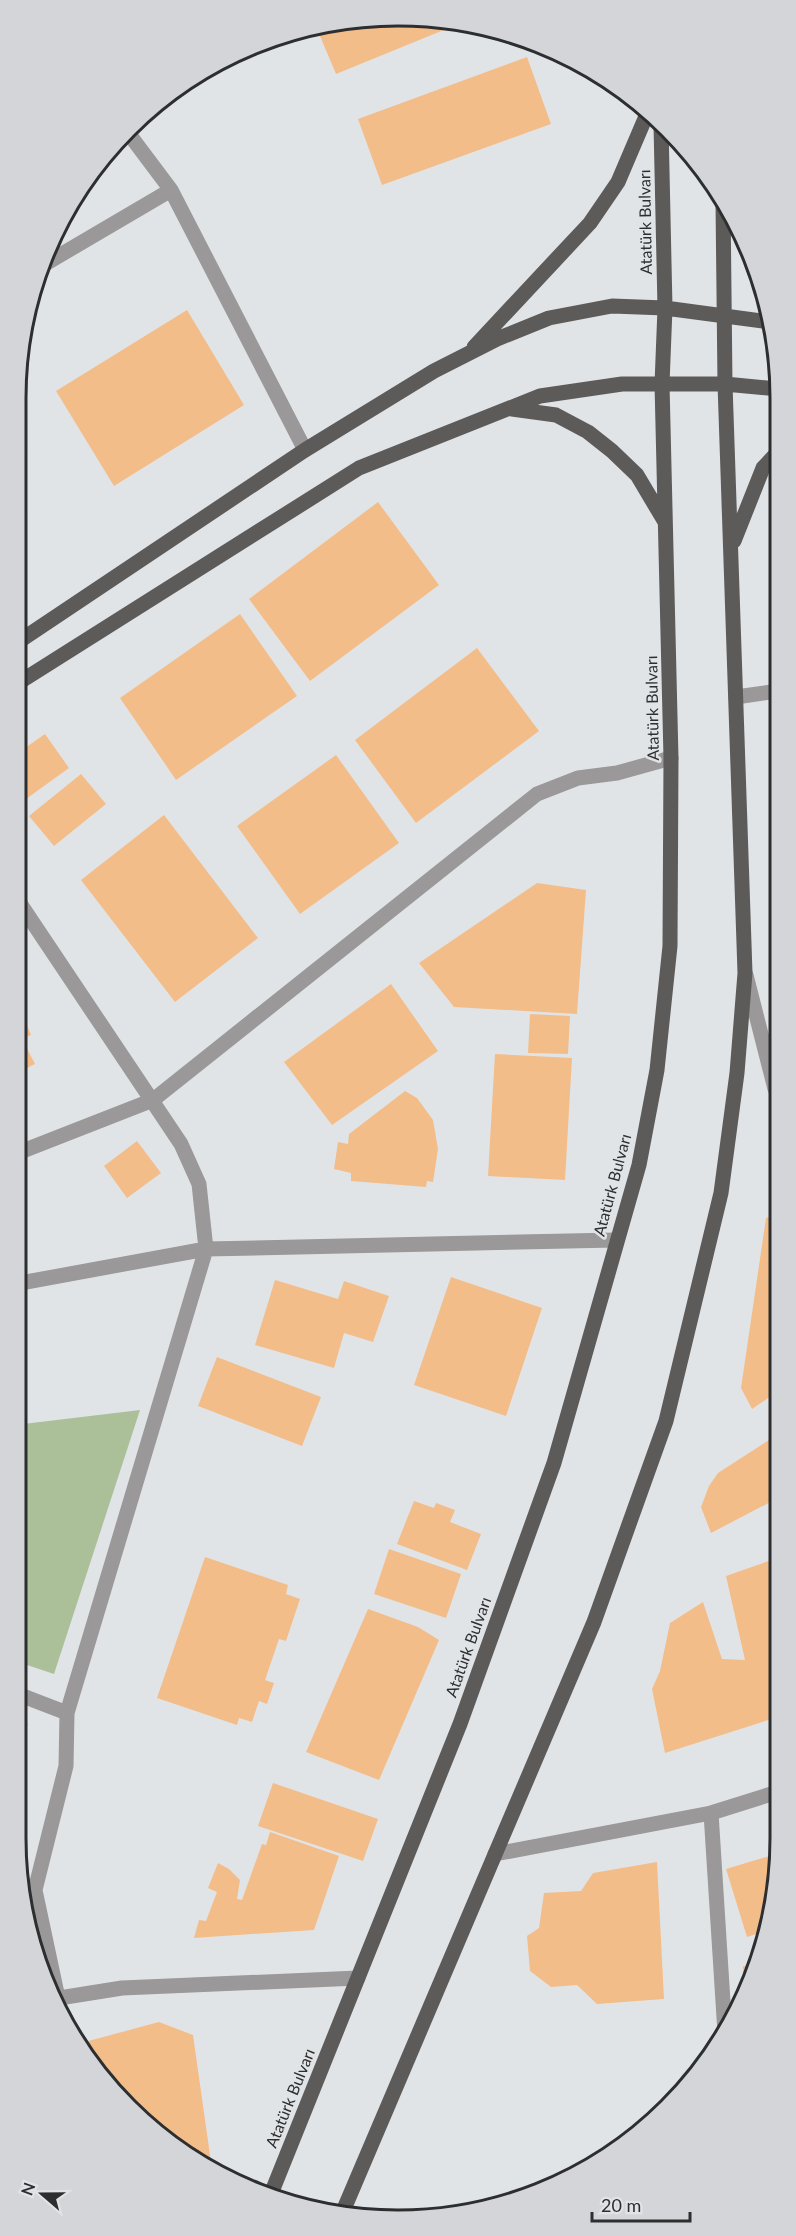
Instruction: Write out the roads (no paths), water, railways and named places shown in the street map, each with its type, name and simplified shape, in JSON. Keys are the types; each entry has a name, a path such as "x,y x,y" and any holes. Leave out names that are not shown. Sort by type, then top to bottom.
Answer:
{"main road":[{"path":"466,355 590,223 618,182 645,119"},
{"name":"Atatürk Bulvarı","path":"274,2189 460,1724 554,1463 639,1165 657,1070 670,946 671,758 662,384 665,308 661,135"},
{"path":"345,2206 594,1622 666,1421 721,1193 737,1073 745,973 725,384 723,216"},
{"path":"26,637 305,450 434,371 549,318 612,306 665,308 762,321"},
{"path":"26,678 359,468 540,396 622,384 725,384 770,388"},
{"path":"509,409 556,415 588,432 637,475 667,525"},
{"path":"731,549 763,468 770,461"}],"street":[{"path":"132,138 171,190 305,450"},
{"path":"52,260 171,190"},
{"path":"736,697 770,692"},
{"path":"26,1150 153,1100 537,794 578,778 617,773 671,758"},
{"path":"26,912 181,1144 199,1184 206,1249 67,1713 66,1766 30,1890 49,1967"},
{"path":"745,973 770,1070"},
{"path":"26,1282 206,1249 616,1240"},
{"path":"26,1697 67,1713"},
{"path":"495,1854 711,1813 770,1794"},
{"path":"711,1813 723,2020"},
{"path":"61,1997 122,1988 358,1978"}]}
